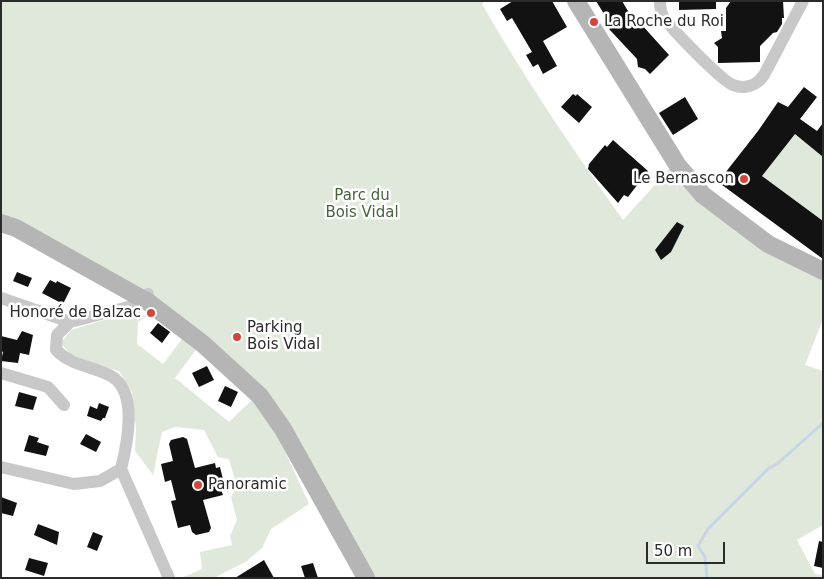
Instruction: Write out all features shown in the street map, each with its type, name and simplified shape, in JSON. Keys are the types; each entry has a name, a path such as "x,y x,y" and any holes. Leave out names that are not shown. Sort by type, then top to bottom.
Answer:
{"street":[{"path":"576,1 678,166 703,195 768,244 823,271"},
{"path":"660,1 665,19 698,54 730,83 746,87 755,83 764,75 803,1"},
{"path":"1,223 16,228 140,299 203,344 260,396 282,429 366,578"},
{"path":"1,298 70,322"},
{"path":"140,299 70,322 57,335 56,350 66,360 112,376 123,390 130,426 121,469 169,578"},
{"path":"1,373 48,387 64,405"},
{"path":"1,467 74,484 100,481 121,469"}],"green space":[{"name":"Parc du Bois Vidal","path":"1,1 485,1 482,4 532,87 623,220 672,166 823,278 823,319 805,365 823,371 823,525 797,540 815,574 823,575 823,578 373,578 221,351 1,217"},
{"path":"795,134 823,157 823,221 762,176"},
{"path":"137,310 146,317 138,322 137,344 163,364 185,335 198,347 175,378 229,422 252,400 278,436 309,504 271,529 262,548 247,561 214,578 181,578 202,569 200,552 232,545 230,536 237,520 231,497 237,487 229,459 218,457 204,430 175,427 162,432 153,475 135,451 136,429 132,392 119,371 74,359 61,343 71,330"}],"building":[{"path":"513,1 552,1 567,27 543,41 557,66 543,74 538,64 533,67 526,55 532,52 512,18 507,21 500,9"},
{"path":"596,1 622,1 631,16 632,14 669,55 650,74 645,69 638,67 637,59 609,29 612,27"},
{"path":"679,1 716,1 716,9 679,10"},
{"path":"731,1 783,1 784,18 782,18 782,24 777,32 773,33 760,46 760,62 718,63 718,47 714,43 722,38 721,31 726,31 726,8"},
{"name":"Le Bernascon","path":"804,87 817,97 800,119 817,131 823,123 823,157 795,134 762,176 823,221 823,259 718,182 778,102 788,107"},
{"path":"573,94 576,96 577,94 592,107 579,123 561,107"},
{"path":"685,97 698,119 673,135 659,113"},
{"path":"613,140 648,171 628,197 624,195 618,203 588,169 589,164 605,145 607,147"},
{"path":"677,222 684,226 671,252 661,260 655,250"},
{"path":"17,272 32,278 28,287 13,281"},
{"path":"50,280 56,283 57,281 71,288 63,304 42,293"},
{"path":"158,323 170,332 162,343 150,333"},
{"path":"22,331 33,335 29,355 20,353 18,363 1,361 3,352 1,351 1,336 17,340"},
{"path":"207,366 214,380 199,387 192,373"},
{"path":"225,386 238,392 231,407 218,401"},
{"path":"19,392 37,397 33,410 15,406"},
{"path":"99,403 109,407 105,418 101,421 87,416 90,406 97,409"},
{"path":"86,434 101,442 96,452 80,444"},
{"path":"29,435 39,438 37,442 49,446 46,456 24,451"},
{"name":"Panoramic","path":"183,437 187,439 195,468 215,463 216,468 220,467 225,488 221,489 223,495 203,500 211,528 209,532 196,535 192,532 190,525 178,528 171,501 176,500 171,480 165,482 161,464 173,461 169,444 171,440"},
{"path":"1,497 17,503 13,516 1,513"},
{"path":"38,524 59,532 57,545 34,535"},
{"path":"93,532 103,536 97,551 87,547"},
{"path":"819,541 823,542 823,568 814,566"},
{"path":"29,558 48,563 44,576 25,570"},
{"path":"264,560 274,578 235,578"},
{"path":"313,563 318,578 305,578 301,566"}],"waterway":[{"path":"707,578 705,557 698,546 708,529 769,468 777,464 823,423"}],"place":[{"name":"La Roche du Roi","path":"594,22"},
{"name":"Le Bernascon","path":"744,179"},
{"name":"Honoré de Balzac","path":"151,313"},
{"name":"Parking Bois Vidal","path":"237,337"},
{"name":"Panoramic","path":"198,485"}]}
